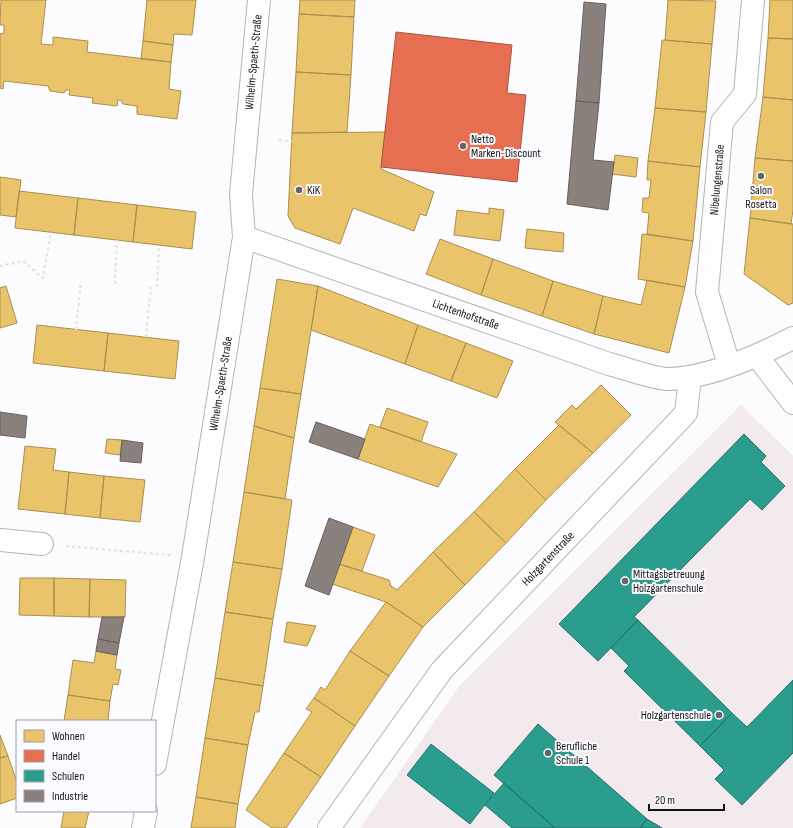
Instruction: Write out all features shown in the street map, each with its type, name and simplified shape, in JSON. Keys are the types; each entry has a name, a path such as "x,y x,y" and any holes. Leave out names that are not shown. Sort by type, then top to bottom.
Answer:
{"street":[{"name":"Wilhelm-Spaeth-Straße","path":"156,759 193,557 244,237 241,194 259,0"},
{"name":"Nibelungenstraße","path":"729,365 707,292 722,122 745,94 753,0"},
{"name":"Lichtenhofstraße","path":"244,237 609,364 667,379 690,377"},
{"path":"690,377 756,356 793,338"},
{"path":"756,356 793,403"},
{"name":"Holzgartenstraße","path":"329,828 442,670 686,413 690,377"},
{"path":"0,540 42,544"},
{"path":"143,828 146,812"}],"path":[{"path":"279,140 292,141"},
{"path":"0,266 24,261 43,278 51,232"},
{"path":"115,284 117,240"},
{"path":"157,288 159,245"},
{"path":"76,330 81,281"},
{"path":"146,337 151,287"},
{"path":"42,544 193,557"}],"shaded area":[{"path":"741,405 793,456 793,828 360,828 460,685"}],"building: Wohnen":[{"path":"1,0 46,0 41,44 53,45 53,37 88,41 87,52 171,62 169,89 181,91 177,119 137,114 137,106 123,104 121,100 118,100 117,106 92,103 93,98 69,95 70,90 66,90 64,93 50,91 48,86 4,81 3,89 0,88 0,34 4,33 4,25 0,25"},
{"path":"147,0 196,0 192,35 174,34 173,45 143,41"},
{"path":"300,0 355,0 354,17 299,14"},
{"path":"668,0 716,1 712,44 665,40"},
{"path":"770,0 793,0 793,39 768,38"},
{"path":"299,14 354,17 351,75 296,72"},
{"path":"768,38 793,39 793,100 763,97"},
{"path":"662,40 712,44 706,112 655,108"},
{"path":"143,41 173,45 171,62 141,59"},
{"path":"296,72 351,75 347,132 292,133"},
{"path":"763,97 793,100 793,161 755,158"},
{"path":"655,108 706,112 700,167 648,161"},
{"path":"385,132 381,169 434,192 426,216 420,214 414,231 353,208 340,244 295,228 288,216 292,133"},
{"path":"615,155 638,158 636,177 612,174"},
{"path":"755,158 793,161 793,210 791,224 750,218"},
{"path":"648,161 700,167 693,241 647,234 649,213 642,212 643,198 649,198 651,180 647,180"},
{"path":"0,177 21,180 16,217 0,215"},
{"path":"19,191 78,198 74,235 15,228"},
{"path":"78,198 137,205 133,242 74,235"},
{"path":"137,205 196,212 192,249 133,242"},
{"path":"489,208 504,210 500,241 454,235 457,210 489,214"},
{"path":"750,218 793,224 793,303 788,305 744,274"},
{"path":"527,229 564,233 563,252 525,248"},
{"path":"642,234 693,241 685,287 638,279"},
{"path":"440,239 493,259 481,295 426,274"},
{"path":"493,259 553,281 542,316 481,295"},
{"path":"277,279 318,286 301,394 260,388"},
{"path":"647,280 685,287 669,353 594,334 603,296 641,305"},
{"path":"553,281 603,296 594,334 542,316"},
{"path":"6,286 17,323 0,328 0,288"},
{"path":"318,286 418,325 405,364 311,330"},
{"path":"37,325 108,333 104,371 33,363"},
{"path":"418,325 466,343 451,381 405,364"},
{"path":"108,333 179,341 175,379 104,371"},
{"path":"466,343 513,361 497,398 451,381"},
{"path":"601,385 631,415 593,453 555,422 572,405 576,409"},
{"path":"260,388 301,394 294,438 254,426"},
{"path":"387,408 428,422 421,442 380,427"},
{"path":"370,424 457,454 438,487 358,459"},
{"path":"559,425 593,453 546,500 515,469"},
{"path":"254,426 294,438 285,499 244,492"},
{"path":"107,439 122,440 120,455 105,453"},
{"path":"25,446 56,449 53,470 69,472 65,514 18,509"},
{"path":"515,469 546,500 506,543 474,512"},
{"path":"69,472 104,476 100,518 65,514"},
{"path":"104,476 145,480 140,522 100,518"},
{"path":"244,492 292,500 282,569 233,562"},
{"path":"474,512 506,543 465,585 433,552"},
{"path":"353,527 375,535 362,571 339,564"},
{"path":"433,552 465,585 423,627 386,602 332,584 339,564 389,580 391,586 397,590"},
{"path":"233,562 282,569 273,619 225,612"},
{"path":"20,578 54,578 54,616 19,615"},
{"path":"54,578 90,579 89,617 54,616"},
{"path":"90,579 126,580 125,617 89,617"},
{"path":"386,602 423,627 389,676 350,651"},
{"path":"225,612 273,619 263,686 215,678"},
{"path":"287,622 316,626 307,646 284,642"},
{"path":"96,651 117,655 115,669 121,670 118,685 113,684 110,701 68,695 73,660 94,663"},
{"path":"350,651 389,676 355,726 314,698 321,687 325,690"},
{"path":"215,678 263,686 259,712 255,712 248,745 205,738"},
{"path":"68,695 110,701 108,720 64,720"},
{"path":"314,698 355,726 321,777 284,753 312,712 306,709"},
{"path":"0,735 8,756 0,758"},
{"path":"205,738 248,745 238,804 196,797"},
{"path":"284,753 321,777 286,828 272,828 246,810"},
{"path":"8,756 16,779 16,798 0,804 0,758"},
{"path":"196,797 238,804 235,828 191,828"},
{"path":"64,812 89,812 85,828 61,828"}],"building: Handel":[{"path":"396,32 512,45 507,93 526,95 517,182 381,167"}],"building: Schulen":[{"path":"744,434 766,456 761,462 785,486 762,510 750,499 634,617 638,620 598,661 559,624"},
{"path":"638,620 732,713 700,746 624,671 629,666 611,648"},
{"path":"793,680 793,753 742,805 715,779 724,770 700,746 732,713 747,727"},
{"path":"538,724 647,819 640,828 555,828 494,775"},
{"path":"431,744 494,793 470,824 407,775"},
{"path":"504,783 555,828 512,828 485,805"},
{"path":"647,819 662,828 640,828"}],"building: Industrie":[{"path":"584,2 606,4 599,103 576,101"},
{"path":"576,101 599,103 593,160 614,162 608,210 567,204"},
{"path":"0,412 27,416 25,438 0,435"},
{"path":"316,422 365,439 358,459 309,442"},
{"path":"122,440 143,443 141,463 120,461"},
{"path":"329,518 353,527 329,595 305,586"},
{"path":"102,617 124,617 119,643 98,639"},
{"path":"98,639 119,643 117,655 96,651"}],"place":[{"name":"Netto Marken-Discount","path":"463,146"},
{"name":"Salon Rosetta","path":"761,176"},
{"name":"KiK","path":"299,190"},
{"name":"Mittagsbetreuung Holzgartenschule","path":"625,581"},
{"name":"Holzgartenschule","path":"719,715"},
{"name":"Berufliche Schule 1","path":"548,753"}]}
